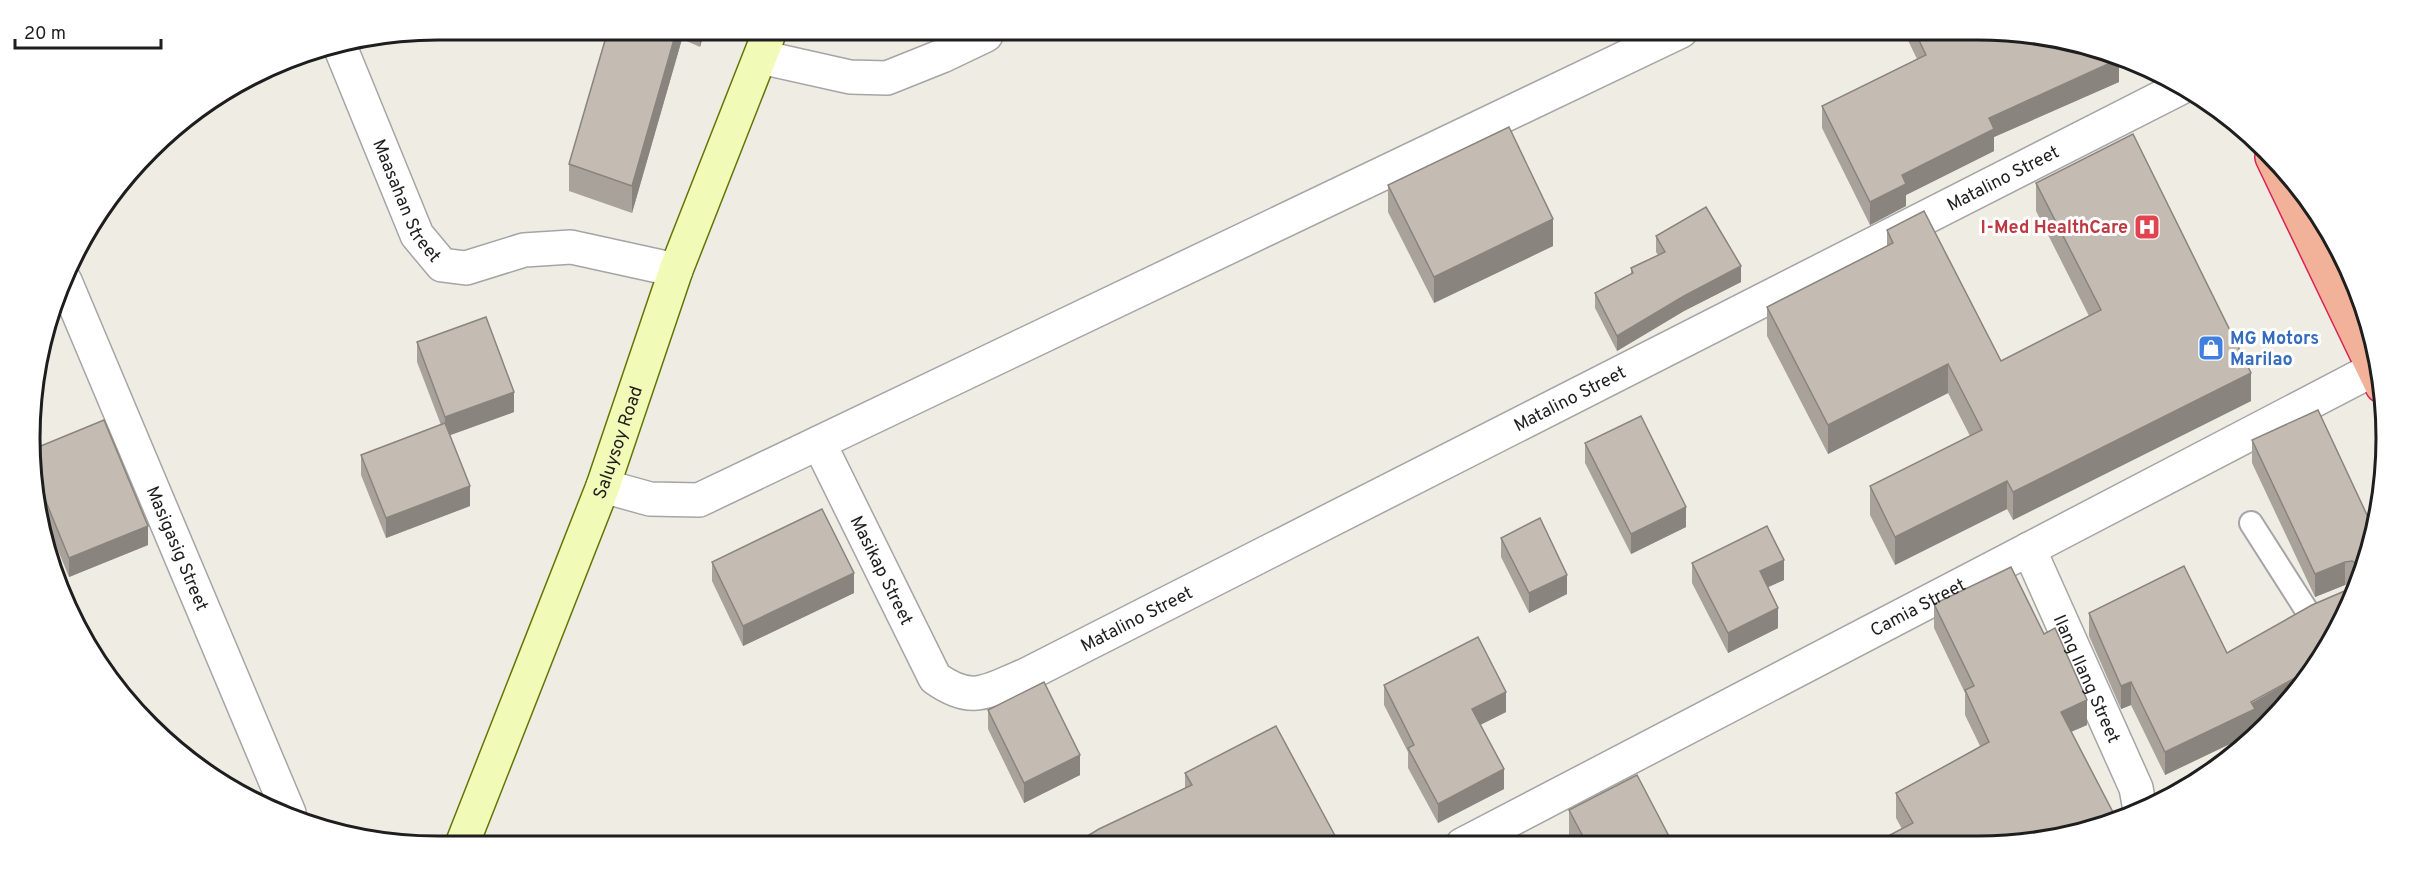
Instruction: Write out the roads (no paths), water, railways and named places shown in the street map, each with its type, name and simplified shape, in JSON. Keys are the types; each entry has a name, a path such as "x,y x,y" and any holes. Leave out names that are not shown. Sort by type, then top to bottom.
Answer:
{"highway":[{"path":"2302,209 2364,343"}],"main road":[{"name":"Saluysoy Road","path":"464,836 603,486 676,270 764,46"}],"street":[{"path":"764,46 850,77 887,78 976,40"},
{"path":"603,486 650,499 699,500 1664,40"},
{"name":"Maasahan Street","path":"342,52 417,235 442,265 466,268 524,250 571,247 676,270"},
{"name":"Matalino Street","path":"953,691 980,694 1026,675 2173,92"},
{"name":"Masigasig Street","path":"69,291 286,806"},
{"name":"Camia Street","path":"1479,836 2029,549 2371,378"},
{"name":"Masikap Street","path":"819,443 935,678 953,691"},
{"name":"Ilang Ilang Street","path":"2029,549 2136,788 2139,802"}],"lane":[{"path":"2251,523 2310,614"}],"place":[{"name":"I-Med HealthCare","path":"2147,227"},
{"name":"MG Motors Marilao","path":"2211,348"}]}
